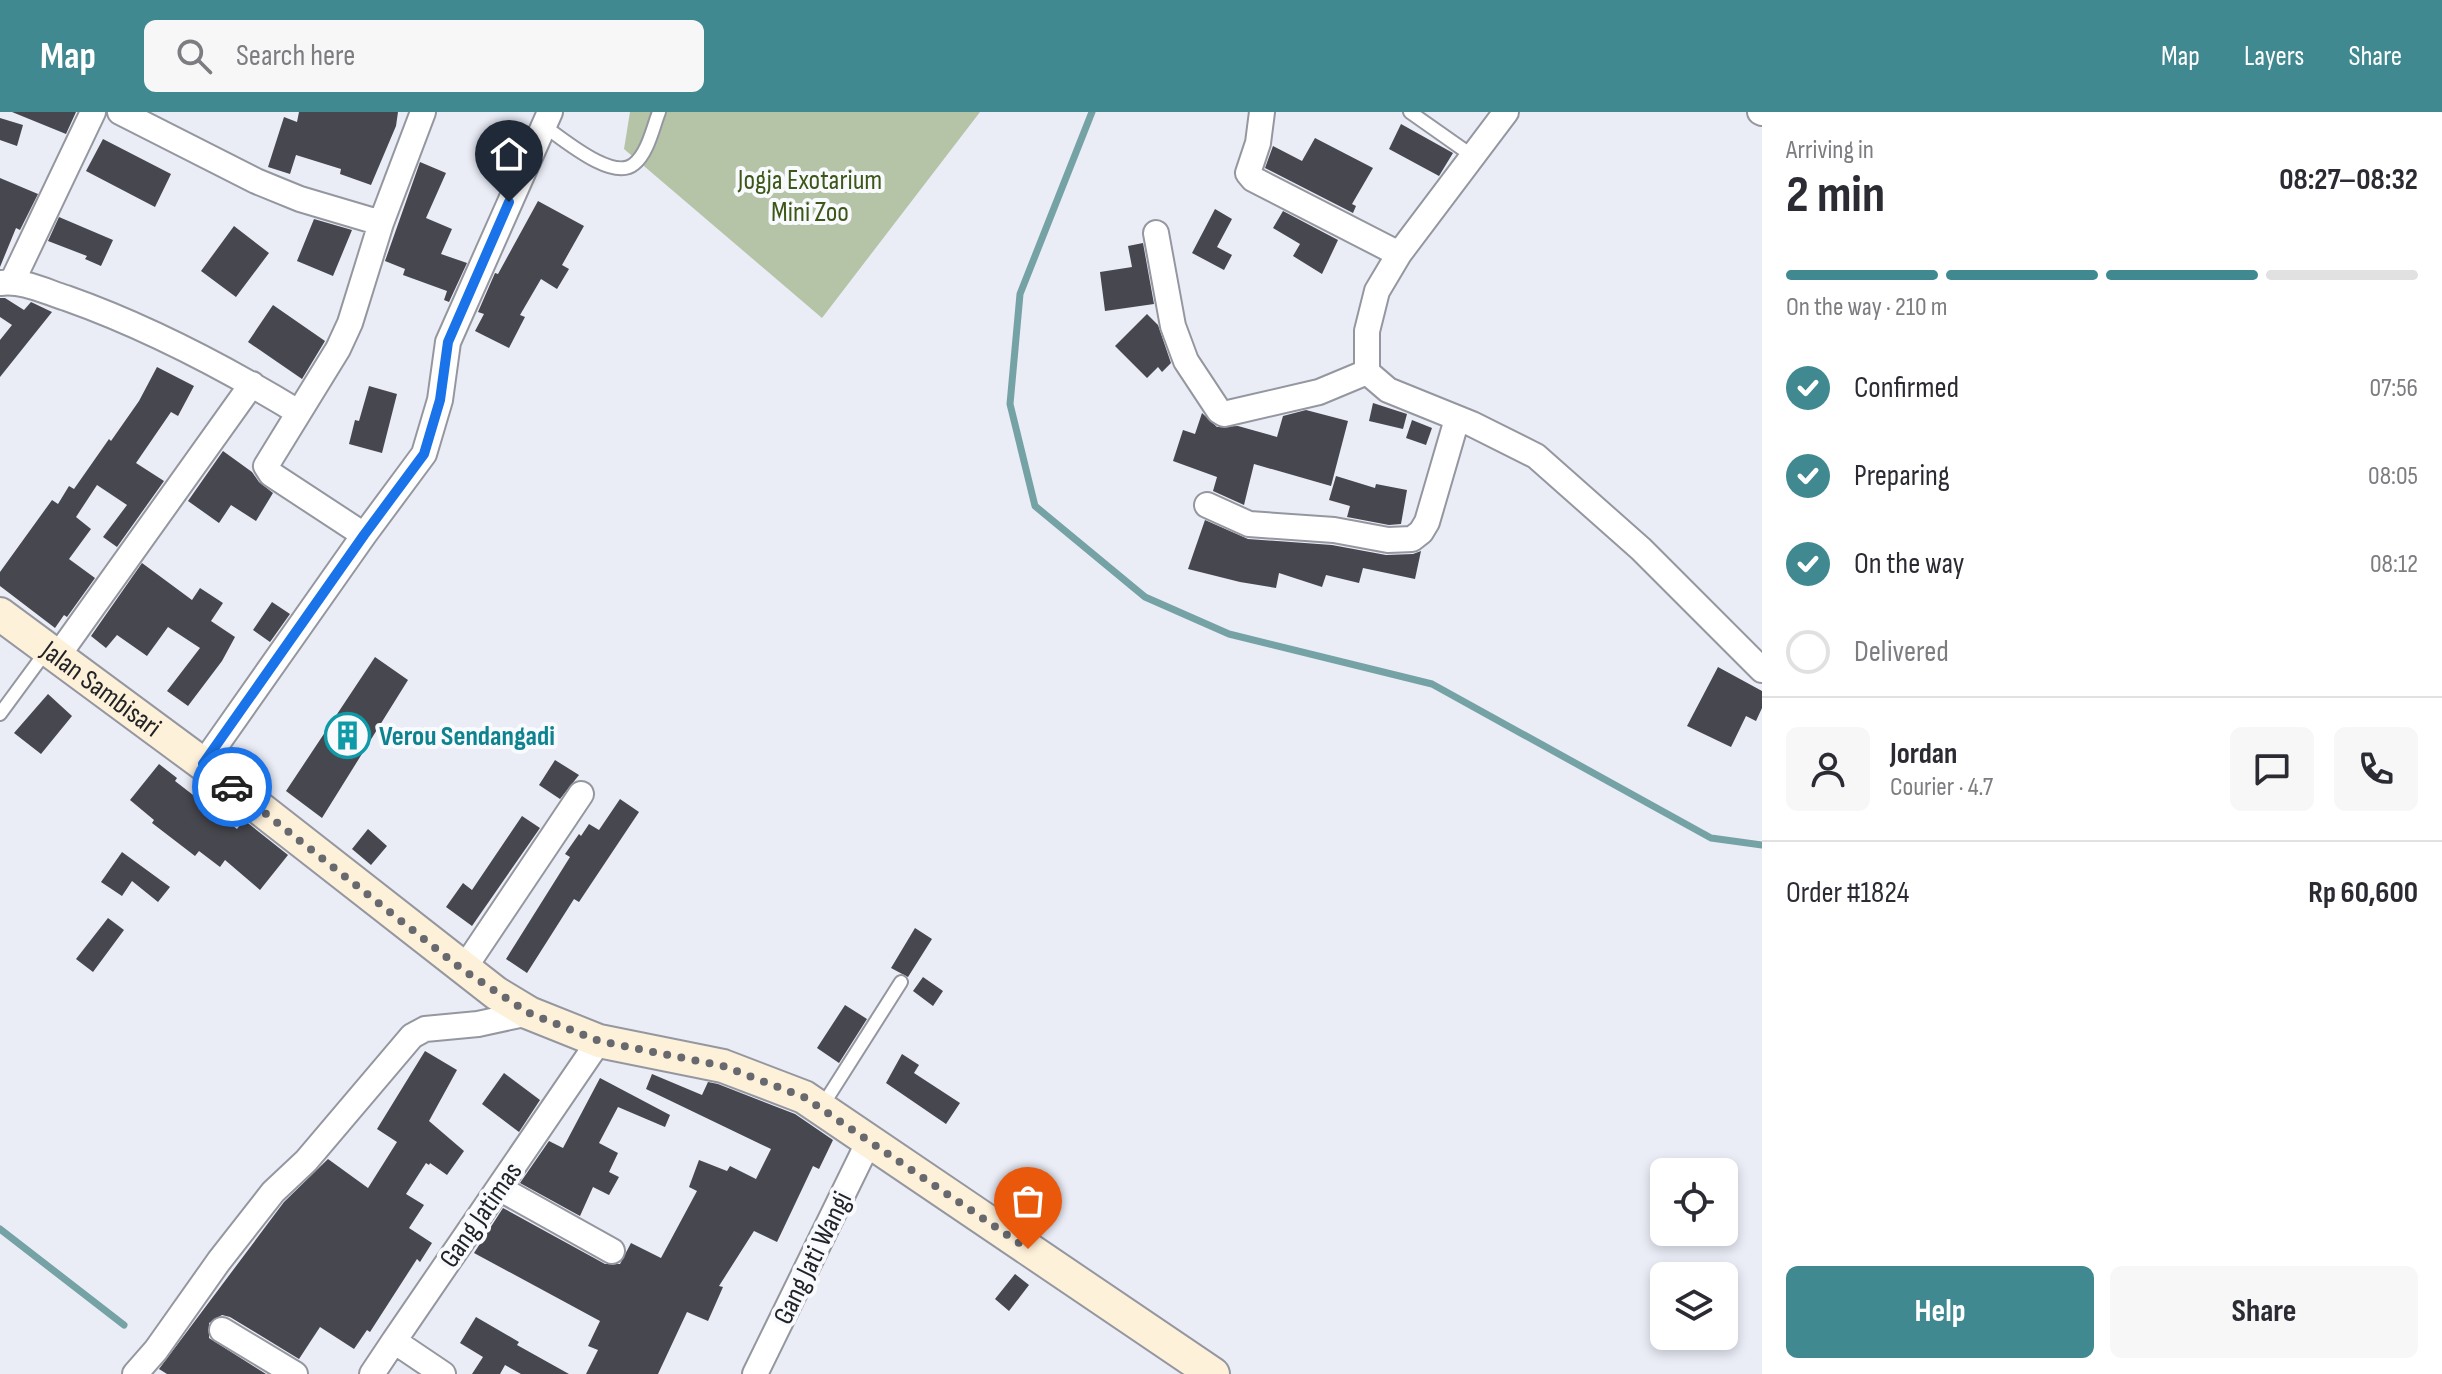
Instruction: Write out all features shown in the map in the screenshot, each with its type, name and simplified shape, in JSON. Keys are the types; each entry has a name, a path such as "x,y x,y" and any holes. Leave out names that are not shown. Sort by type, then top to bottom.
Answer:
{"main road":[{"name":"Jalan Sambisari","path":"0,614 203,764 463,970 529,1013 599,1041 723,1066 804,1097 1213,1374"}],"street":[{"path":"93,112 6,283 102,311 144,329 252,384 298,412"},
{"path":"120,112 256,181 300,199 381,223"},
{"path":"364,535 267,470 268,460 320,382 350,323 381,223 423,112"},
{"path":"1262,112 1258,143 1248,173 1253,179 1399,254"},
{"path":"1506,112 1399,254 1377,291 1367,331 1367,372 1388,390 1472,424 1536,456 1641,549 1762,670"},
{"path":"203,764 424,454 440,400 448,342 547,119"},
{"path":"1156,233 1173,326 1182,350 1199,381 1224,414 1319,392 1367,372"},
{"path":"52,653 252,384"},
{"path":"1207,505 1249,524 1328,529 1388,540 1412,539 1427,522 1457,419"},
{"path":"463,970 581,794"},
{"path":"135,1374 273,1192 306,1161 412,1036 425,1029 478,1024 529,1013"},
{"name":"Gang Jatimas","path":"372,1374 599,1041"},
{"name":"Gang Jati Wangi","path":"755,1374 869,1141"},
{"path":"499,1188 612,1251"},
{"path":"222,1330 295,1374"},
{"path":"394,1341 443,1374"}],"lane":[{"path":"547,119 602,164 614,169 634,164 643,153 659,112"},
{"path":"1410,112 1474,157"},
{"path":"0,714 52,653"},
{"path":"821,1108 901,982"}],"green space":[{"name":"Jogja Exotarium Mini Zoo","path":"630,112 980,112 822,318 624,149"}],"building":[{"path":"12,112 76,112 66,134"},
{"path":"299,112 398,112 396,126 371,185 340,174 341,169 296,155 290,174 268,167 284,117 297,122"},
{"path":"0,118 23,125 17,146 0,140"},
{"path":"1401,124 1453,153 1439,176 1389,149"},
{"path":"1315,138 1373,168 1352,204 1356,206 1353,213 1265,168 1273,146 1302,161"},
{"path":"103,139 171,174 155,207 86,171"},
{"path":"420,162 446,173 426,218 452,229 441,254 467,263 449,302 444,300 447,291 403,275 405,269 385,261"},
{"path":"0,178 38,194 20,230 16,228 0,267"},
{"path":"538,201 584,226 562,265 569,269 557,289 541,279 520,315 525,317 509,348 475,331 484,314 478,312 495,273 498,274"},
{"path":"1215,209 1232,219 1217,247 1232,255 1224,270 1192,253"},
{"path":"1283,211 1338,240 1322,274 1293,256 1300,244 1273,228"},
{"path":"59,217 113,240 101,266 85,259 87,256 48,241"},
{"path":"314,219 352,230 333,276 297,261"},
{"path":"234,226 269,253 236,297 201,271"},
{"path":"1143,243 1154,304 1105,311 1100,272 1132,267 1128,246"},
{"path":"0,298 24,310 31,302 52,312 0,377 0,340 12,325 0,317"},
{"path":"273,305 325,341 302,379 248,342"},
{"path":"1147,314 1158,325 1171,363 1162,372 1158,367 1147,378 1115,346"},
{"path":"157,367 194,386 178,416 171,412 136,463 164,481 117,547 103,537 127,505 97,485 76,517 91,529 69,559 95,578 67,617 64,615 55,628 0,586 0,572 52,500 58,504 69,486 74,489 109,439 111,441 139,401"},
{"path":"369,386 397,394 382,453 349,444"},
{"path":"1373,403 1407,414 1403,429 1369,421"},
{"path":"1306,410 1348,421 1331,486 1254,464 1244,505 1213,491 1217,477 1173,461 1183,430 1195,434 1202,413 1217,427 1238,426 1277,437 1283,416"},
{"path":"1412,420 1432,428 1426,445 1406,438"},
{"path":"223,451 252,472 273,493 256,521 231,505 219,523 188,501"},
{"path":"1336,476 1375,488 1376,484 1407,490 1401,524 1389,525 1347,517 1350,506 1329,500"},
{"path":"1205,520 1248,539 1332,545 1386,555 1421,551 1415,579 1363,568 1359,583 1326,575 1322,587 1279,573 1276,588 1188,569"},
{"path":"142,563 192,600 200,588 223,603 211,621 235,637 222,661 188,706 167,691 200,648 168,627 147,656 117,635 106,648 91,636"},
{"path":"272,602 290,614 270,642 253,630"},
{"name":"Verou Sendangadi","path":"375,657 408,680 322,818 286,791"},
{"path":"1718,667 1762,691 1762,708 1756,721 1746,716 1731,747 1687,726"},
{"path":"48,694 72,716 41,754 14,733"},
{"path":"555,760 579,775 560,799 539,785"},
{"path":"159,764 177,778 175,781 237,829 244,820 288,855 260,890 225,860 220,867 199,851 195,856 152,823 154,820 130,800"},
{"path":"620,799 639,812 579,902 574,899 527,973 506,959 570,857 565,854 579,834 581,836 589,824 599,830"},
{"path":"522,816 540,828 472,926 446,907 463,883 472,890"},
{"path":"368,829 387,846 371,865 352,849"},
{"path":"122,852 170,887 158,902 132,881 122,896 101,882"},
{"path":"108,918 124,930 93,972 76,959"},
{"path":"915,928 932,939 908,977 891,968"},
{"path":"923,977 943,991 933,1006 913,991"},
{"path":"845,1005 867,1019 839,1063 817,1048"},
{"path":"425,1051 457,1070 429,1121 464,1151 447,1175 426,1163 406,1194 424,1205 409,1228 432,1243 420,1262 417,1259 370,1332 367,1330 354,1349 320,1327 299,1359 222,1315 209,1323 209,1338 266,1374 167,1374 159,1369 284,1202 328,1159 368,1188 397,1142 377,1129"},
{"path":"902,1054 919,1065 914,1073 960,1103 946,1124 886,1083"},
{"path":"504,1073 540,1100 519,1132 482,1104"},
{"path":"652,1074 702,1095 708,1082 718,1084 795,1114 833,1140 819,1169 813,1166 777,1242 754,1231 719,1286 723,1287 708,1321 687,1312 658,1374 586,1374 598,1350 588,1346 600,1321 474,1253 503,1208 605,1264 620,1264 631,1243 661,1258 697,1191 689,1187 699,1160 727,1171 730,1166 756,1179 771,1149 646,1089"},
{"path":"600,1078 670,1115 665,1127 618,1107 599,1143 618,1153 609,1172 619,1177 609,1195 593,1187 580,1216 520,1183 549,1141 563,1148"},
{"path":"1015,1274 1029,1285 1009,1311 995,1299"},
{"path":"476,1317 519,1342 517,1345 569,1374 521,1374 505,1365 500,1374 472,1374 483,1357 460,1343"}],"waterway":[{"path":"1092,112 1020,294 1010,404 1035,506 1145,597 1229,634 1432,684 1711,838 1762,845"},
{"path":"0,1229 124,1325"}],"way so far":[{"path":"232,787 463,970 529,1013 599,1041 723,1066 804,1097 1028,1249"}],"place":[{"name":"Verou Sendangadi","path":"348,736"}],"route":[{"path":"232,787 203,764 424,454 440,400 448,342 509,202"}]}
